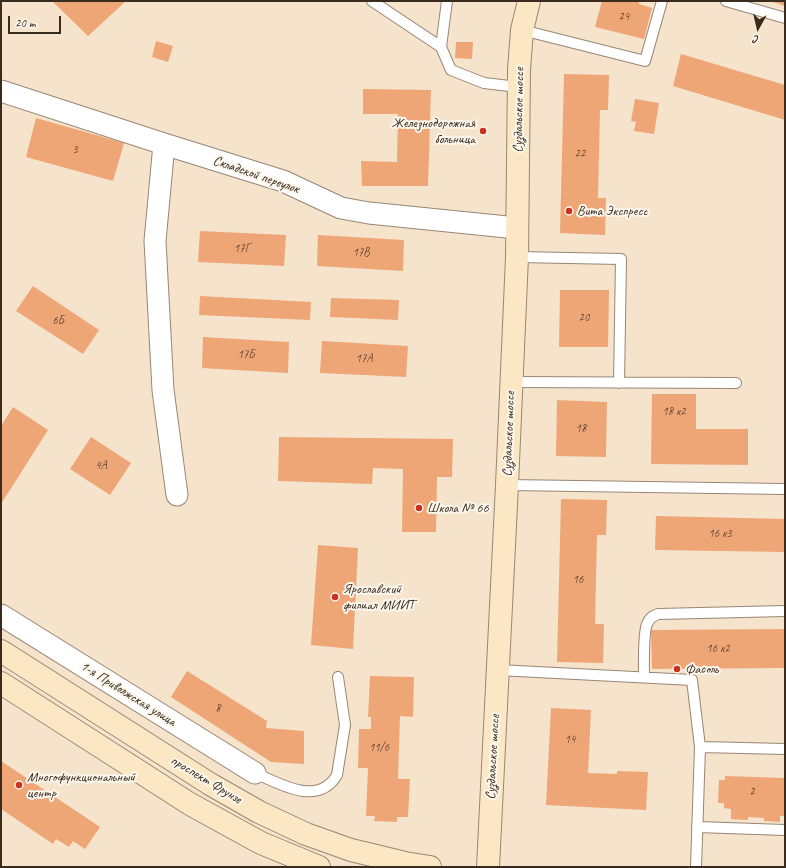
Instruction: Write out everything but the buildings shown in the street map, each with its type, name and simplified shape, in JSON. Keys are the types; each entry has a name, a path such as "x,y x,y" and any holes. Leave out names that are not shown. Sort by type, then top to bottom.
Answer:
{"main road":[{"name":"Суздальское шоссе","path":"488,867 517,257 518,87 522,30 529,1"},
{"name":"проспект Фрунзе","path":"1,651 210,784 260,812 306,834 351,850 405,863 430,867"},
{"name":"проспект Фрунзе","path":"1,683 190,804 261,843 319,867"}],"street":[{"name":"Складской переулок","path":"1,91 283,182 341,208 369,213 517,228"},
{"path":"164,144 155,241 163,390 178,495"},
{"name":"1-я Приволжская улица","path":"1,615 255,773"}],"lane":[{"path":"372,1 441,47"},
{"path":"447,1 441,47 451,70 484,83 518,87"},
{"path":"522,30 645,61 662,1"},
{"path":"726,1 785,18"},
{"path":"517,257 621,259 619,383"},
{"path":"512,382 736,383"},
{"path":"507,485 785,489"},
{"path":"644,677 645,630 649,619 653,616 658,614 785,611"},
{"path":"498,670 692,680 700,747 696,867"},
{"path":"255,773 287,788 301,791 314,791 321,789 334,781 337,774 345,725 338,677"},
{"path":"700,747 785,749"},
{"path":"697,827 785,830"}],"place":[{"name":"Железнодорожная больница","path":"483,131"},
{"name":"Вита Экспресс","path":"569,211"},
{"name":"Школа № 66","path":"419,508"},
{"name":"Ярославский филиал МИИТ","path":"335,597"},
{"name":"Фасоль","path":"677,669"},
{"name":"Многофункциональный центр","path":"19,785"}]}
